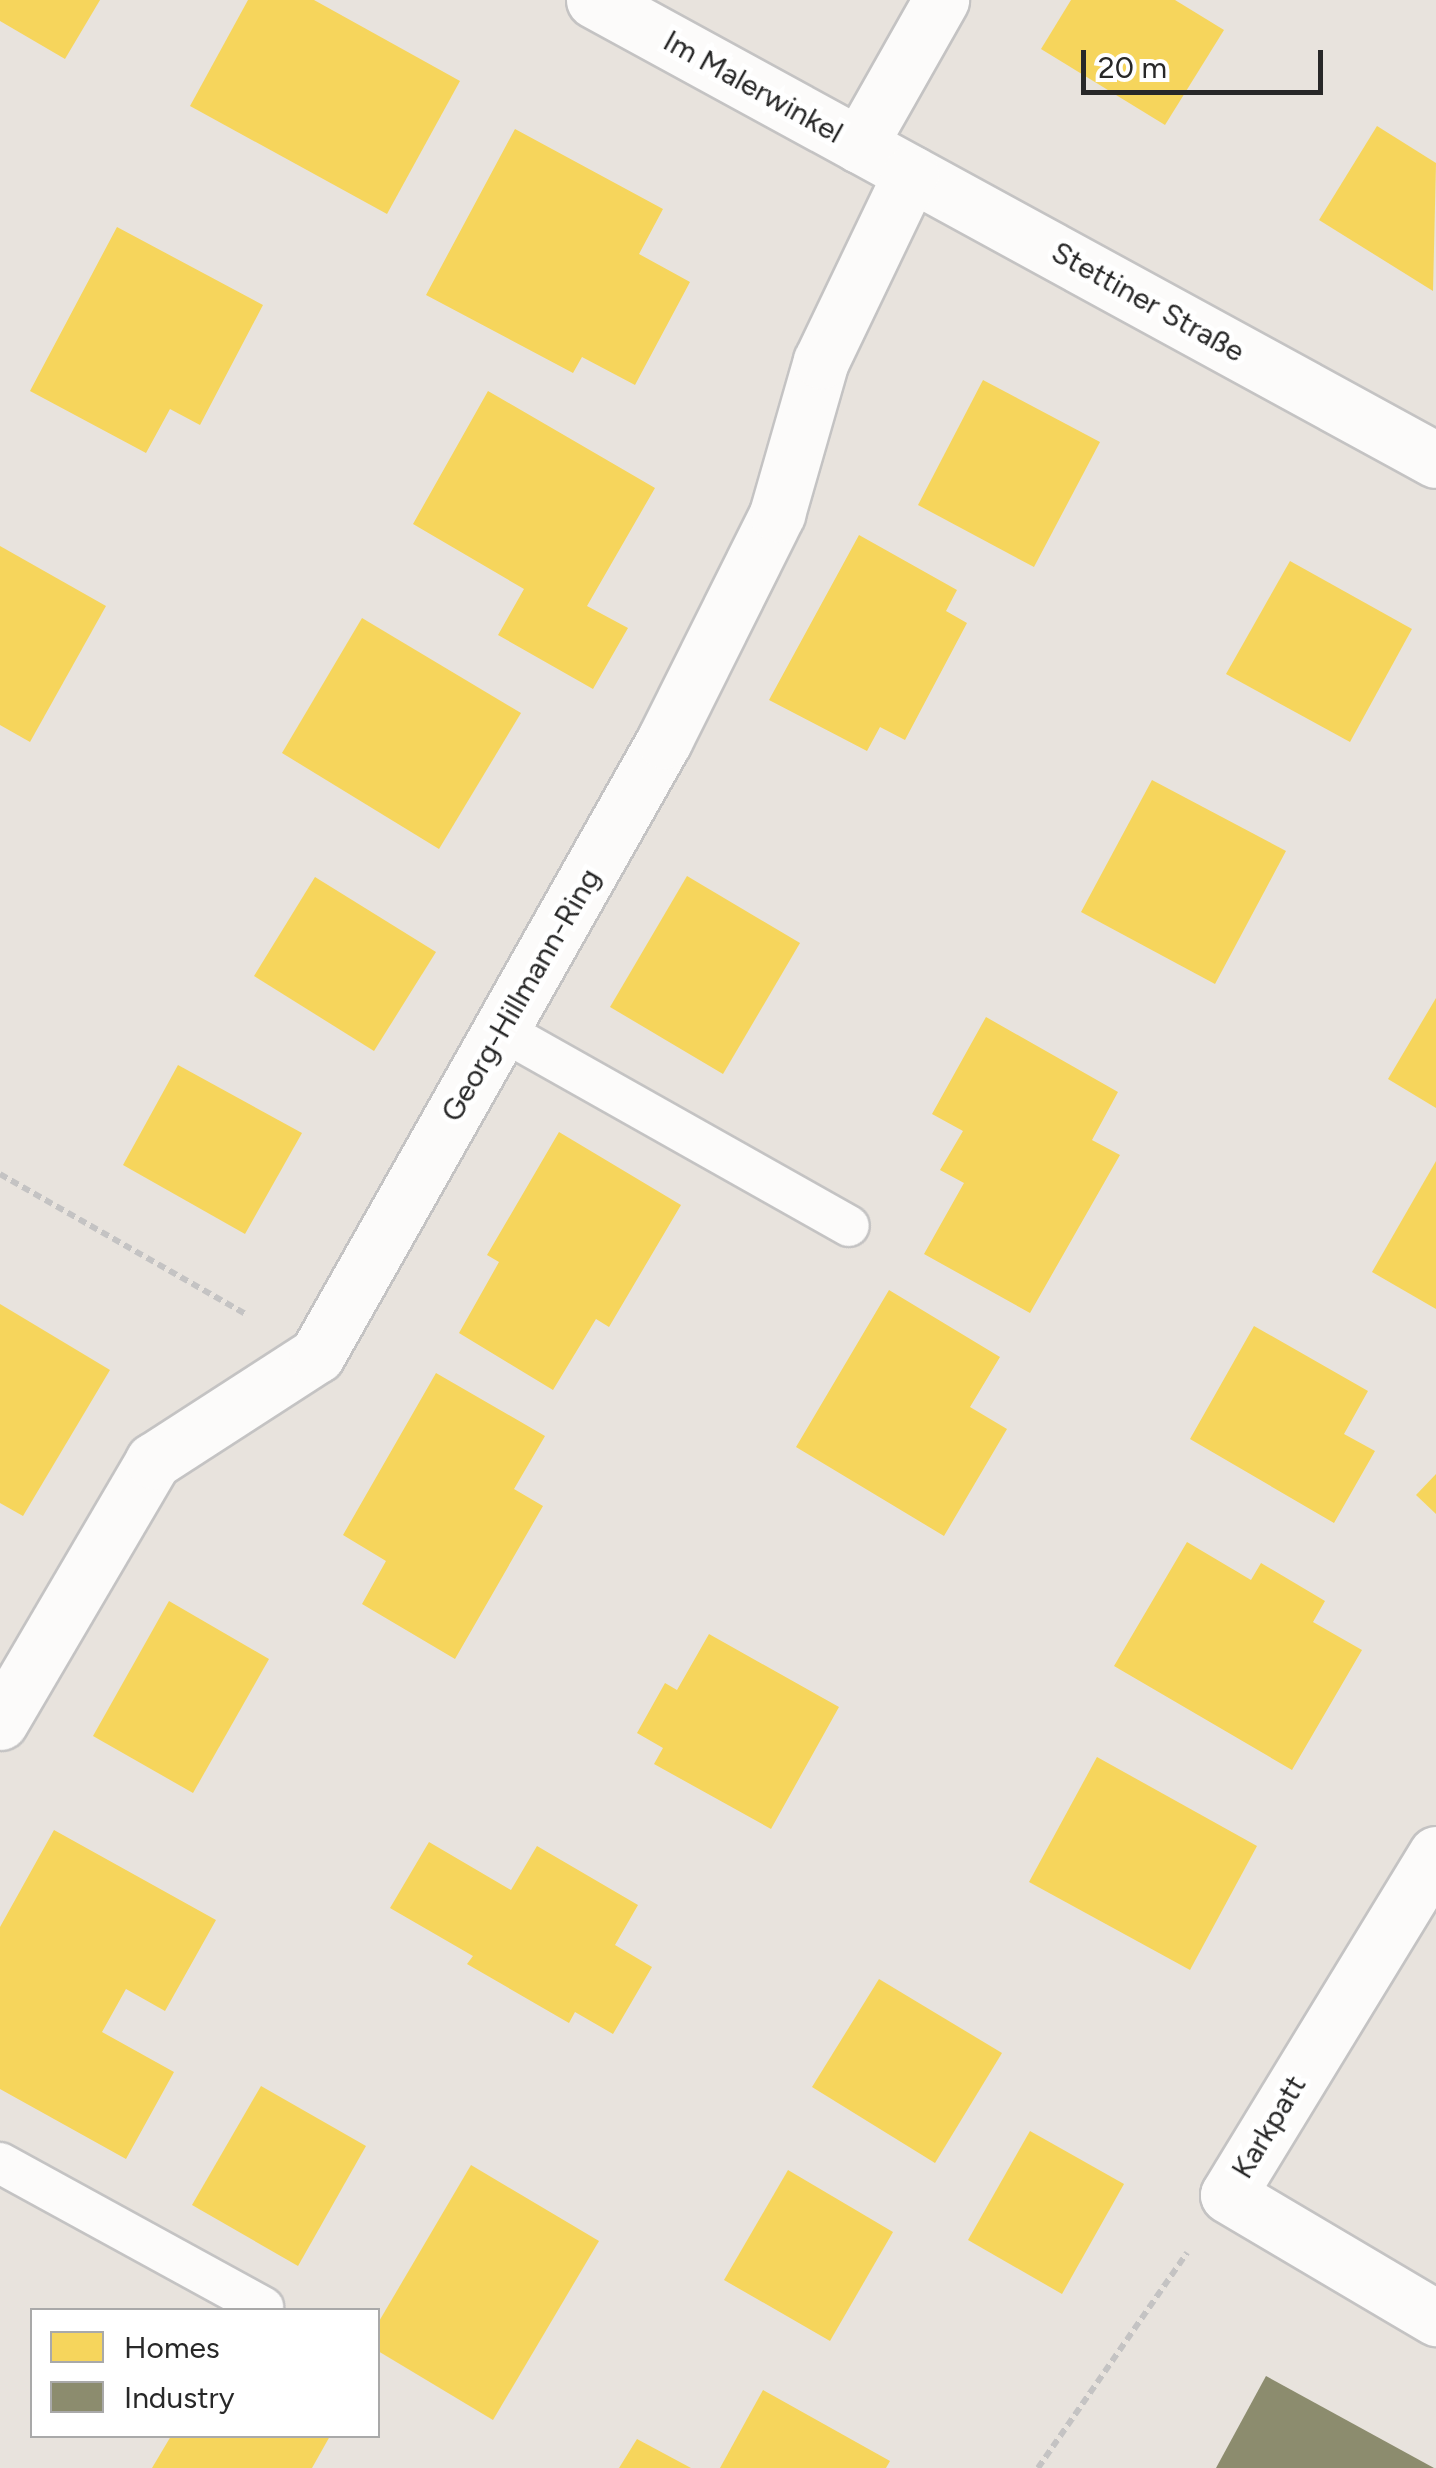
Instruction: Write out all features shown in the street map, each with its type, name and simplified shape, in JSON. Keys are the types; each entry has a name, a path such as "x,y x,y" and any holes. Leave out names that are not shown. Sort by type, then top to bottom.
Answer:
{"street":[{"name":"Im Malerwinkel","path":"594,0 860,145"},
{"path":"860,145 941,0"},
{"name":"Stettiner Straße","path":"860,145 1436,460"},
{"name":"Georg-Hillmann-Ring","path":"0,1722 154,1461 317,1355 664,742 777,514 821,361 911,173"},
{"name":"Karkpatt","path":"1436,1854 1228,2194 1436,2318"}],"lane":[{"path":"501,1030 848,1226"},
{"path":"0,2163 262,2307"}],"path":[{"path":"0,1174 317,1355"},
{"path":"1038,2468 1228,2194"}],"building: Homes":[{"path":"0,0 100,0 65,59 0,21"},
{"path":"248,0 314,0 460,81 387,214 190,106"},
{"path":"1071,0 1175,0 1224,30 1165,125 1041,49"},
{"path":"1377,126 1436,163 1433,291 1319,220"},
{"path":"515,129 663,209 639,254 690,282 635,385 582,357 573,373 426,295"},
{"path":"117,227 263,305 200,425 170,409 146,453 30,391"},
{"path":"983,380 1100,442 1034,567 918,505"},
{"path":"488,391 655,488 587,606 628,628 593,689 498,635 524,589 413,524"},
{"path":"859,535 957,590 946,611 967,623 905,740 880,727 867,751 769,700"},
{"path":"0,546 106,606 30,742 0,725"},
{"path":"1290,561 1412,629 1350,742 1226,674"},
{"path":"362,618 521,713 439,849 282,753"},
{"path":"1152,780 1286,851 1215,984 1081,912"},
{"path":"687,876 800,943 723,1074 610,1007"},
{"path":"315,877 436,952 374,1051 254,976"},
{"path":"1436,998 1436,1108 1388,1079"},
{"path":"986,1017 1118,1092 1092,1140 1120,1155 1030,1313 924,1254 964,1183 940,1170 963,1131 932,1114"},
{"path":"178,1065 302,1133 245,1234 123,1165"},
{"path":"559,1132 681,1205 609,1327 596,1319 553,1390 459,1333 499,1262 487,1255"},
{"path":"1436,1161 1436,1309 1372,1272"},
{"path":"889,1290 1000,1357 970,1407 1007,1429 944,1536 796,1447"},
{"path":"0,1304 110,1370 23,1516 0,1503"},
{"path":"1254,1326 1368,1391 1344,1434 1375,1451 1334,1523 1190,1439"},
{"path":"436,1373 545,1436 514,1489 543,1506 455,1659 362,1604 386,1561 343,1535"},
{"path":"1436,1474 1436,1514 1416,1495"},
{"path":"1187,1542 1251,1580 1261,1563 1325,1601 1313,1622 1362,1650 1292,1770 1114,1666"},
{"path":"169,1601 269,1659 193,1793 93,1736"},
{"path":"709,1634 839,1707 771,1829 654,1764 663,1748 637,1733 665,1683 677,1690"},
{"path":"1097,1757 1257,1846 1190,1970 1029,1882"},
{"path":"54,1830 216,1920 165,2011 126,1989 102,2032 174,2072 126,2159 0,2089 0,1927"},
{"path":"429,1842 511,1890 537,1846 638,1905 615,1945 652,1967 613,2034 575,2012 569,2023 467,1964 473,1956 390,1908"},
{"path":"879,1979 1002,2053 935,2163 812,2087"},
{"path":"261,2086 366,2146 298,2266 192,2205"},
{"path":"1030,2131 1124,2184 1062,2294 968,2240"},
{"path":"471,2165 599,2241 493,2420 380,2352 380,2320"},
{"path":"788,2170 893,2232 830,2341 724,2280"},
{"path":"763,2390 890,2461 886,2468 720,2468"},
{"path":"170,2438 329,2438 312,2468 152,2468"},
{"path":"637,2439 691,2468 619,2468"}],"building: Industry":[{"path":"1266,2376 1434,2468 1216,2468"}]}
